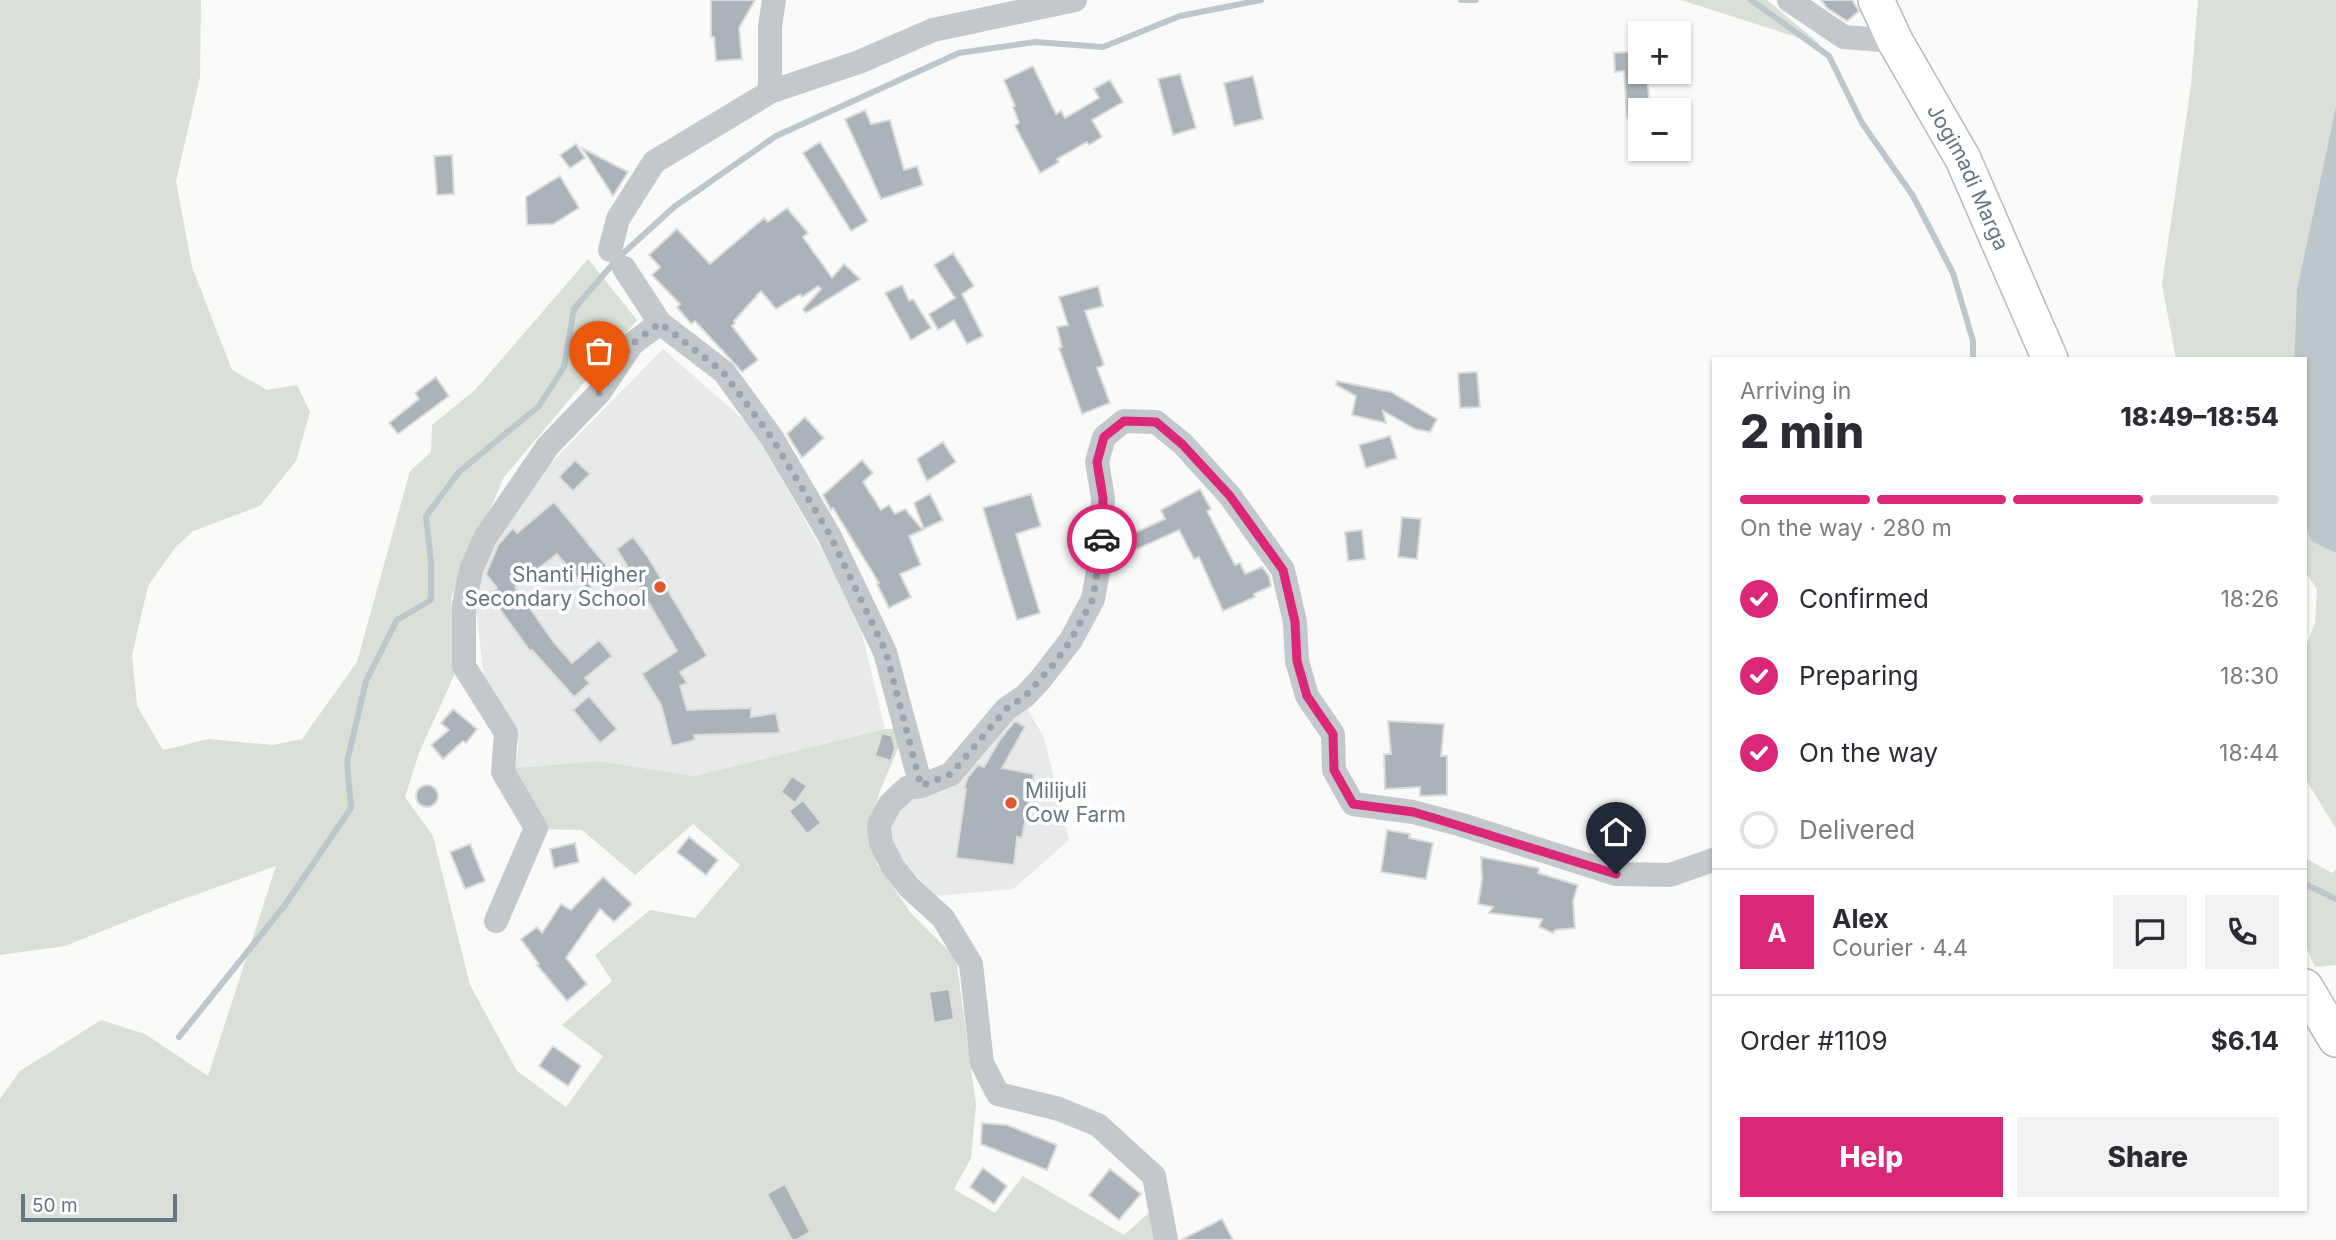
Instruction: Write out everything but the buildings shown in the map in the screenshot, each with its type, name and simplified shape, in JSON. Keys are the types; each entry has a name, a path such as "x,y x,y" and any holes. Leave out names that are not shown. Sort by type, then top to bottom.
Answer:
{"main road":[{"name":"Jogimadi Marga","path":"1876,0 1895,41 1964,159 2049,357"},
{"path":"2307,989 2336,1039"}],"street":[{"path":"770,92 770,27 774,0"},
{"path":"921,786 886,652 830,535 772,438 723,372 660,323 617,259 618,219 654,162 770,92 859,62 933,30 1075,0"},
{"path":"1789,0 1844,37 1895,41"},
{"path":"496,920 536,828 503,772 506,733 464,667 464,605 471,570 485,538 548,446 599,393 632,344 660,323"},
{"path":"1166,1240 1154,1175 1098,1125 1059,1109 998,1094 982,1063 971,964 943,918 909,887 893,866 881,843 879,825 890,804 907,788 921,786 951,774 1006,709 1025,696 1040,680 1071,640 1093,599 1102,550 1103,498 1097,462 1104,437 1124,421 1156,422 1182,444 1230,496 1283,570 1295,622 1297,661 1307,696 1333,734 1334,770 1353,804 1413,812 1616,874 1670,875 1712,860"}],"shaded area":[{"path":"0,0 201,0 200,77 176,181 192,267 232,370 267,390 297,385 310,412 296,461 260,506 193,531 174,549 148,586 132,655 137,706 163,750 209,739 273,745 302,739 357,662 410,471 431,452 432,425 476,389 588,259 637,320 504,477 451,598 456,671 419,753 405,797 433,836 470,985 517,1071 566,1107 603,1056 562,1025 612,981 595,955 650,910 695,918 740,865 693,824 635,875 582,830 528,829 515,768 598,761 694,776 885,729 897,729 902,739 880,791 868,831 877,864 910,912 956,958 976,1105 971,1158 954,1189 995,1213 1023,1176 1124,1235 1152,1210 1155,1240 0,1240 0,1099 20,1071 101,1020 145,1034 208,1076 276,866 175,902 65,946 0,955"},
{"path":"1681,0 1767,0 1821,45"},
{"path":"2198,0 2336,0 2336,106 2297,289 2294,357 2176,357 2162,284 2191,85"},
{"path":"2336,106 2336,553 2311,541 2307,530 2307,357 2294,357 2297,289"},
{"name":"Shanti Higher Secondary School","path":"663,349 752,427 857,612 885,729 694,776 598,761 515,768 519,743 484,676 476,611 479,562 544,470"},
{"path":"2307,530 2311,541 2336,553 2336,829 2307,781 2307,643 2315,623 2317,589 2307,575"},
{"path":"1027,709 1044,737 1069,840 1013,889 935,896 893,850 892,822 907,803 951,782 1015,711"},
{"path":"2307,859 2332,873 2336,869 2336,965 2315,967 2307,949"}],"waterway":[{"path":"179,1037 285,905 351,808 347,762 366,681 397,620 431,600 431,562 426,516 459,472 539,406 564,367 574,309 617,259 674,207 776,136 959,53 1035,42 1103,47 1180,16 1261,0"},
{"path":"1461,0 1476,0"},
{"path":"1751,0 1829,56 1862,123 1913,196 1953,273 1973,341 1973,357"},
{"path":"2307,885 2336,899"}],"way so far":[{"path":"599,393 632,344 660,323 723,372 772,438 830,535 886,652 921,786 951,774 1006,709 1025,696 1054,664 1071,640 1093,599 1102,539"}],"place":[{"name":"Shanti Higher Secondary School","path":"660,587"},
{"name":"Milijuli Cow Farm","path":"1011,803"}],"route":[{"path":"1102,539 1103,498 1097,462 1104,437 1124,421 1156,422 1182,444 1230,496 1283,570 1295,622 1297,661 1307,696 1333,734 1334,770 1353,804 1413,812 1462,825 1616,874"}]}
